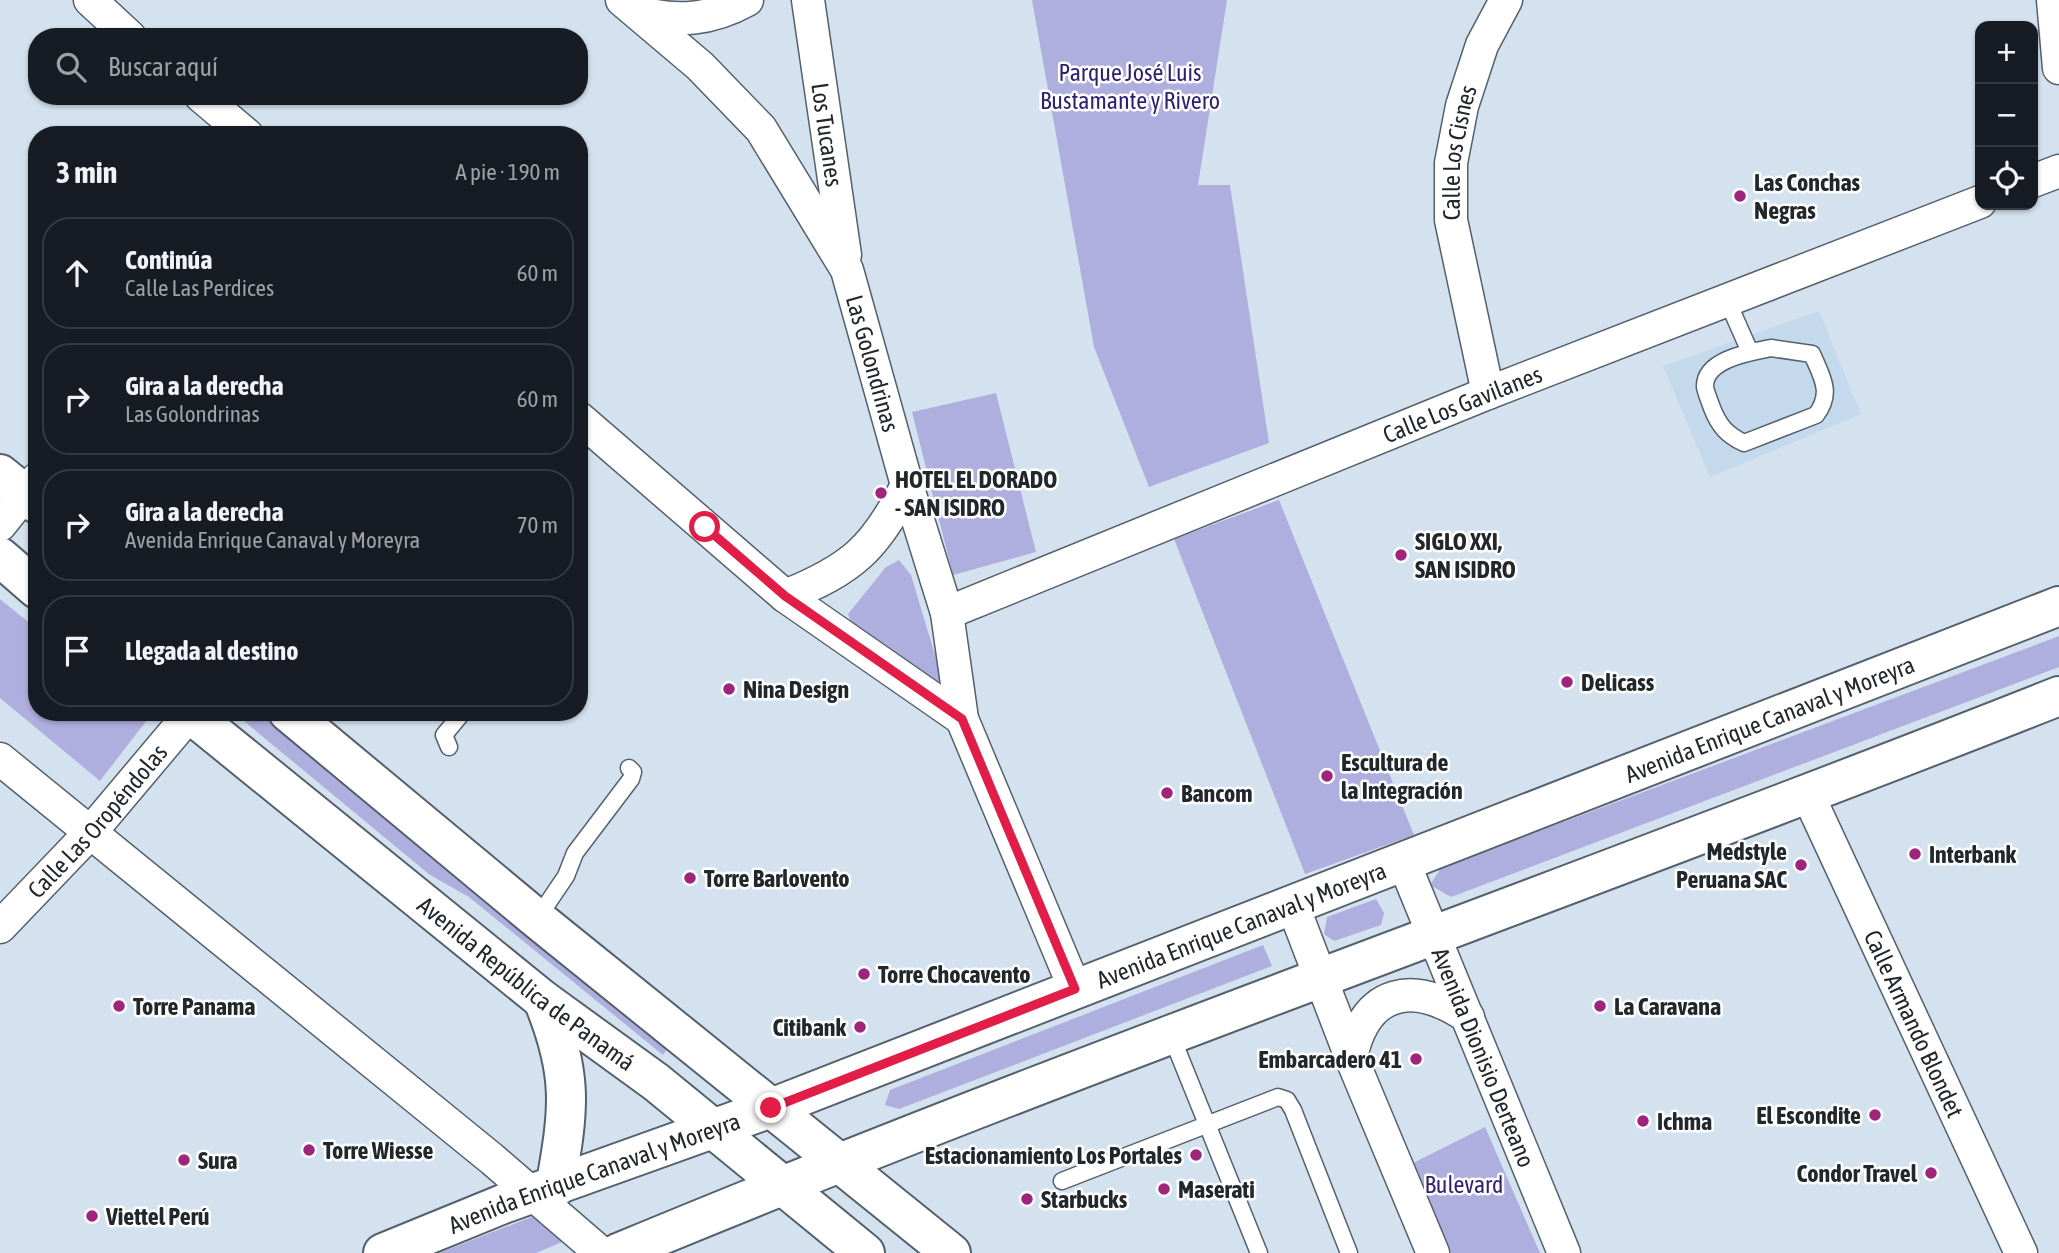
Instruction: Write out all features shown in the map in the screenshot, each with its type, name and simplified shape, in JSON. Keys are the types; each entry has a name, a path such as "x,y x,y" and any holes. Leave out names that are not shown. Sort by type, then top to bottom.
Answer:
{"street":[{"path":"628,5 661,19 691,19 719,13 747,0"},
{"name":"Los Tucanes","path":"808,0 847,270"},
{"name":"Calle Los Cisnes","path":"1488,393 1451,220 1451,163 1462,106 1482,45 1506,0"},
{"path":"2053,0 2059,68"},
{"path":"89,2 119,28"},
{"name":"Las Golondrinas","path":"628,5 699,66 761,129 847,270 907,485 947,613 962,719 1075,989"},
{"path":"212,105 236,126"},
{"path":"2038,179 2059,171"},
{"name":"Calle Los Gavilanes","path":"947,613 1488,393 1975,204"},
{"path":"588,426 785,596 962,719"},
{"path":"785,596 825,580 860,556 888,523 907,485"},
{"path":"0,526 25,488"},
{"path":"0,557 28,581"},
{"name":"Avenida Enrique Canaval y Moreyra","path":"383,1253 712,1131 2059,606"},
{"path":"618,1253 783,1184 1808,795 2059,696"},
{"name":"Calle Las Oropéndolas","path":"0,927 89,834 182,721"},
{"name":"Avenida República de Panamá","path":"199,721 543,1000 656,1082 712,1131 783,1184 866,1253"},
{"path":"299,721 537,919 951,1253"},
{"path":"0,759 492,1159 543,1192 601,1253"},
{"name":"Calle Armando Blondet","path":"1808,795 2021,1253"},
{"name":"Avenida Dionisio Derteano","path":"1404,863 1564,1253"},
{"path":"1293,906 1351,1057 1433,1253"},
{"path":"1351,1057 1357,1031 1373,1010 1395,997 1422,995 1446,1002 1468,1017"},
{"path":"543,1000 561,1046 568,1093 566,1127 543,1192"}],"lane":[{"path":"1727,300 1749,352"},
{"path":"1771,348 1812,354 1827,388 1823,405 1815,415 1744,443 1729,436 1717,421 1705,387 1709,374 1717,365 1749,352 1771,348"},
{"path":"449,747 444,734 455,721"},
{"path":"537,919 566,876 575,853 631,779 633,772 629,768"},
{"path":"1171,1035 1259,1253"},
{"path":"1062,1181 1278,1097 1287,1100 1349,1253"}],"shaded area":[{"path":"1819,311 1861,414 1710,477 1663,366"}],"green space":[{"name":"Parque José Luis Bustamante y Rivero","path":"1032,0 1227,0 1198,185 1230,185 1269,443 1149,487 1094,347"},
{"path":"996,393 1036,552 953,575 912,412"},
{"path":"1279,500 1414,835 1305,874 1174,539"},
{"path":"899,560 911,575 941,675 937,689 852,625 848,614 886,567"},
{"path":"0,599 28,622 28,721 146,721 100,781 0,698"},
{"path":"2059,636 2059,667 1451,897 1430,885 1441,868"},
{"path":"244,721 273,721 667,1049 663,1055 469,897 430,875"},
{"path":"1376,899 1384,913 1381,925 1334,941 1324,934 1327,917"},
{"path":"1263,945 1272,966 899,1109 885,1105 890,1090"},
{"name":"Bulevard","path":"1485,1127 1540,1253 1451,1253 1409,1165"},
{"path":"534,1216 551,1228 562,1242 536,1253 439,1253"}],"place":[{"name":"Las Conchas Negras","path":"1740,196"},
{"name":"HOTEL EL DORADO - SAN ISIDRO","path":"881,493"},
{"name":"SIGLO XXI, SAN ISIDRO","path":"1401,555"},
{"name":"Delicass","path":"1567,682"},
{"name":"Nina Design","path":"729,689"},
{"name":"Escultura de la Integración","path":"1327,776"},
{"name":"Bancom","path":"1167,793"},
{"name":"Interbank","path":"1915,854"},
{"name":"Medstyle Peruana SAC","path":"1801,865"},
{"name":"Torre Barlovento","path":"690,878"},
{"name":"Torre Chocavento","path":"864,974"},
{"name":"Torre Panama","path":"119,1006"},
{"name":"La Caravana","path":"1600,1006"},
{"name":"Citibank","path":"860,1027"},
{"name":"Embarcadero 41","path":"1416,1059"},
{"name":"El Escondite","path":"1875,1115"},
{"name":"Ichma","path":"1643,1121"},
{"name":"Torre Wiesse","path":"309,1150"},
{"name":"Estacionamiento Los Portales","path":"1196,1155"},
{"name":"Sura","path":"184,1160"},
{"name":"Condor Travel","path":"1931,1173"},
{"name":"Maserati","path":"1164,1189"},
{"name":"Starbucks","path":"1027,1199"},
{"name":"Viettel Perú","path":"92,1216"}],"route":[{"path":"705,527 785,596 962,719 1075,989 771,1108"}]}
